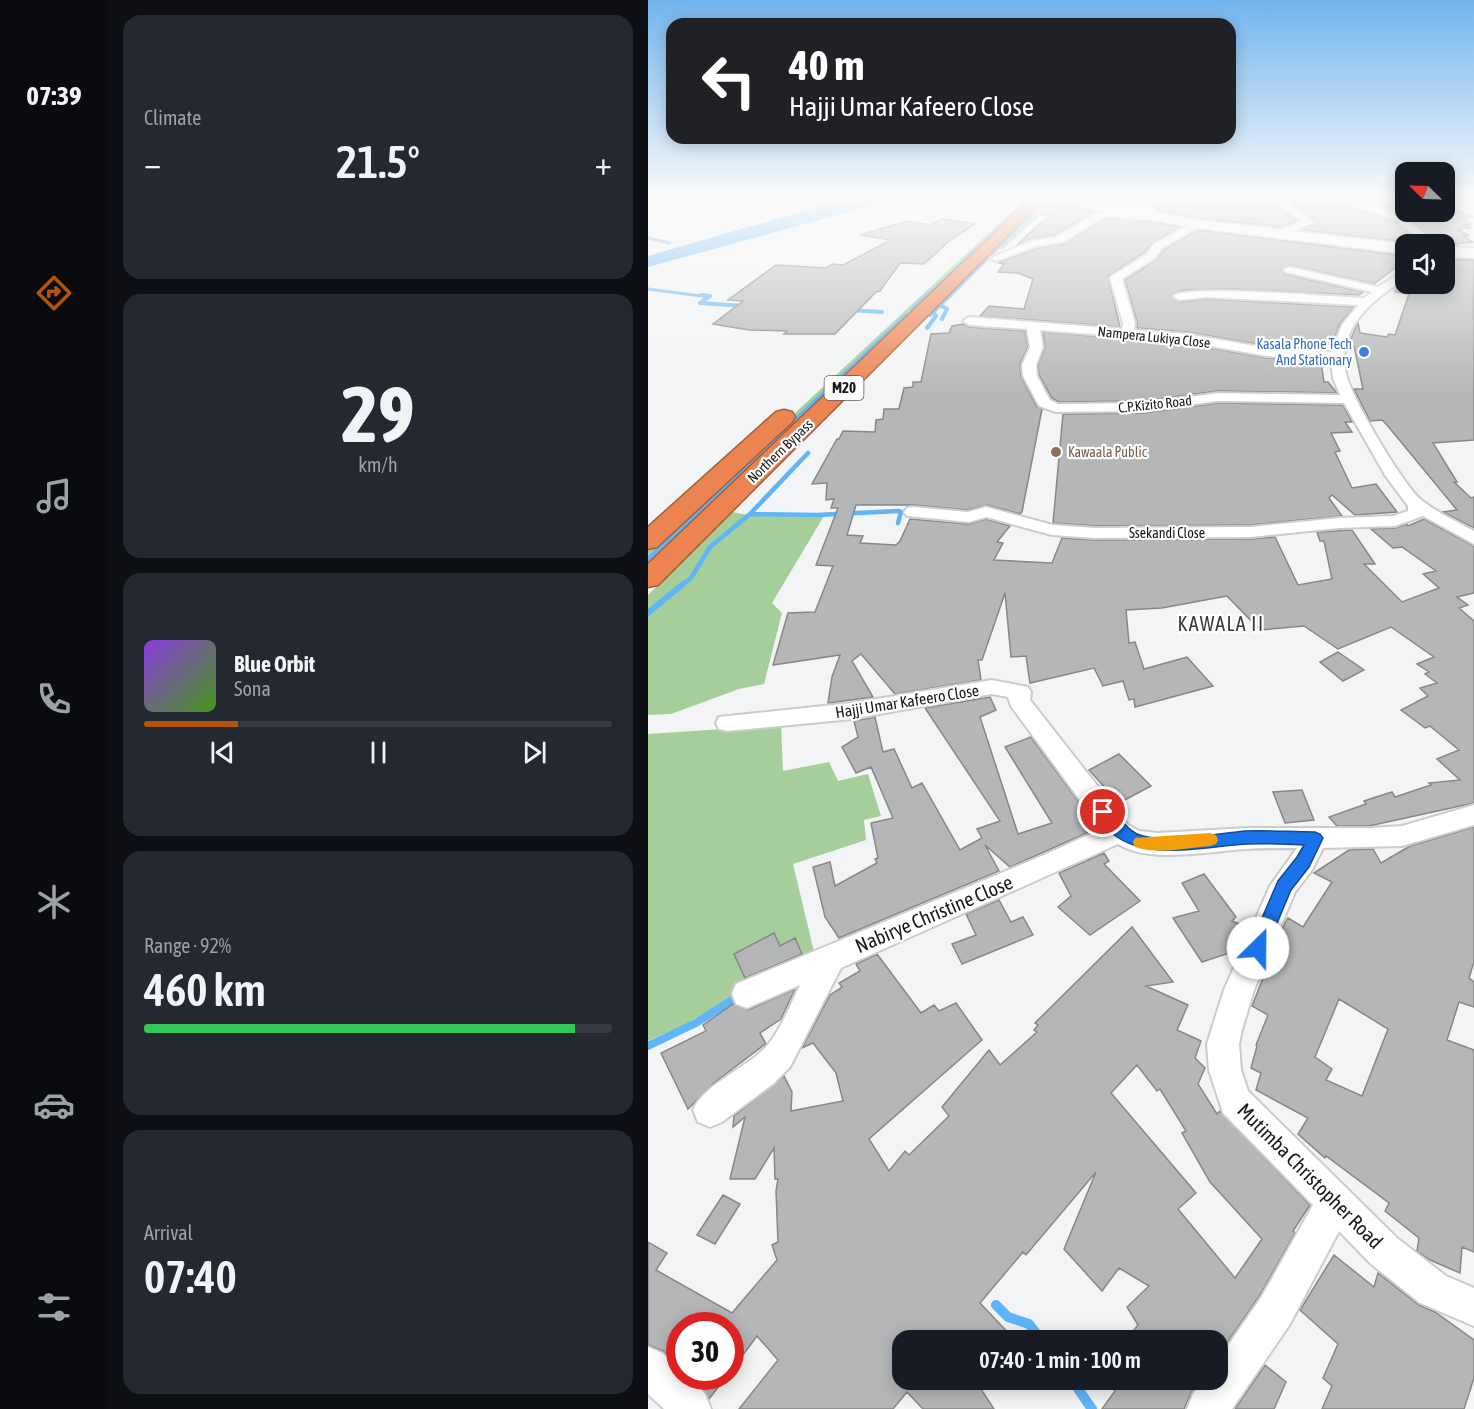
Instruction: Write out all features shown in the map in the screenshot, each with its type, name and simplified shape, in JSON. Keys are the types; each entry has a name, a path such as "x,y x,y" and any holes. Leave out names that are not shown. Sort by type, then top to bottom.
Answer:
{"highway":[{"path":"846,359 951,263"},
{"name":"Northern Bypass","path":"648,579 973,263"},
{"name":"Northern Bypass","path":"648,541 795,406"}],"street":[{"path":"1127,335 1128,321 1116,278 1140,263"},
{"path":"1290,270 1337,283 1379,290"},
{"path":"1395,280 1366,302 1344,333 1337,368 1350,399 1381,456 1417,506 1474,539"},
{"path":"1179,296 1206,294 1366,302"},
{"name":"Nampera Lukiya Close","path":"969,321 1202,340 1277,353 1338,356"},
{"name":"C.P.Kizito Road","path":"1033,327 1037,355 1029,368 1044,403 1048,406 1134,407 1218,397 1350,399"},
{"name":"Ssekandi Close","path":"913,512 969,517 986,512 1052,530 1095,533 1251,532 1339,523 1395,521 1416,514 1417,506"},
{"name":"Hajji Umar Kafeero Close","path":"727,723 852,711 992,687 1020,692 1019,701 1119,832"},
{"path":"1119,832 1134,842 1158,844 1229,838 1402,836 1474,815"},
{"name":"Nabirye Christine Close","path":"747,994 1053,863 1119,832"},
{"name":"Mutimba Christopher Road","path":"1315,838 1303,862 1284,886 1239,990 1223,1044 1228,1081 1235,1101 1384,1251 1433,1290 1474,1307"},
{"path":"710,1110 762,1073 779,1056 830,959"},
{"path":"1208,1409 1276,1310 1326,1218 1337,1204"},
{"path":"648,1367 675,1391 690,1409"}],"green space":[{"path":"956,263 966,263 648,567 648,550"},
{"path":"732,512 753,516 824,516 772,603 782,613 764,684 739,689 671,714 648,715 648,595"},
{"path":"781,725 783,771 829,762 838,781 868,774 881,816 864,820 866,840 793,864 815,956 748,988 686,1024 648,1041 648,734"}],"water":[{"path":"648,263 663,263 648,267"}],"building":[{"path":"847,263 925,263 900,263 880,291 876,292 835,334 784,334 787,331 749,330 713,324 743,301 728,300 776,265 826,268 833,264 843,265"},
{"path":"999,263 1128,263 1108,276 1120,327 980,316 989,306 1024,309 1033,279 1018,273 998,272 1004,264"},
{"path":"1152,263 1395,263 1395,268 1374,284 1290,265 1282,270 1285,274 1363,292 1359,295 1232,289 1184,290 1171,295 1179,302 1206,299 1354,307 1340,324 1332,344 1319,344 1320,349 1267,346 1187,332 1137,328 1125,280"},
{"path":"1455,263 1474,263 1474,440 1433,443 1457,482 1454,482 1471,498 1474,497 1474,528 1443,512 1457,510 1387,425 1382,420 1370,421 1354,389 1363,389 1354,346 1348,345 1358,323 1360,333 1387,337 1389,334 1395,335 1409,294 1455,294"},
{"path":"963,324 969,327 1025,331 1028,347 1020,364 1021,376 1037,407 1042,409 1022,512 1020,514 987,505 968,510 913,505 856,505 847,535 863,536 860,543 896,545 910,519 969,524 986,519 1010,526 997,542 1003,543 994,560 1052,563 1062,538 1095,540 1275,537 1298,585 1332,579 1324,541 1320,541 1317,532 1352,530 1375,564 1364,564 1402,602 1439,588 1423,574 1436,571 1402,547 1393,548 1371,529 1395,528 1407,524 1408,526 1424,519 1474,546 1474,593 1457,597 1468,605 1459,608 1474,621 1474,803 1369,826 1337,826 1329,817 1366,804 1364,801 1392,792 1395,797 1431,785 1429,783 1460,780 1437,759 1459,750 1430,726 1425,728 1401,710 1428,696 1420,688 1437,683 1425,674 1429,672 1417,664 1434,657 1391,627 1338,649 1304,626 1260,630 1227,596 1162,608 1126,610 1129,643 1135,642 1144,669 1187,657 1213,686 1135,707 1134,699 1129,700 1123,681 1103,686 1094,668 1030,683 1026,656 1011,657 1005,593 982,660 978,660 981,680 895,694 861,654 852,661 873,697 828,703 832,677 840,655 773,665 788,613 815,612 833,566 816,565 838,508 831,508 834,499 826,500 827,483 812,484 837,439 843,431 875,432 876,420 883,419 884,409 899,409 904,388 913,387 913,382 921,382 931,334 949,333 952,326"},
{"path":"1043,332 1187,344 1267,358 1321,362 1324,382 1328,382 1337,393 1218,391 1144,401 1059,402 1052,398 1039,375 1038,365 1045,347"},
{"path":"1218,403 1343,405 1352,422 1345,422 1352,432 1331,433 1340,451 1335,452 1352,488 1376,484 1397,512 1355,515 1332,495 1329,498 1342,516 1251,525 1095,526 1053,523 1063,414 1144,413"},
{"path":"1338,652 1364,670 1343,681 1320,662"},
{"path":"990,697 996,710 980,717 1018,834 1052,823 1005,747 1031,737 1098,828 1010,867 985,845 999,871 839,938 825,917 813,867 830,862 835,886 877,863 871,823 893,818 871,767 856,773 842,747 858,737 854,721 875,717 883,752 894,749 912,788 922,783 960,850 982,838 977,829 1000,821 925,708"},
{"path":"1119,754 1151,786 1119,803 1089,770"},
{"path":"1302,790 1314,820 1285,823 1273,792"},
{"path":"1474,827 1474,962 1469,978 1474,982 1474,1007 1459,1002 1447,1040 1474,1050 1474,1252 1462,1247 1460,1273 1430,1260 1417,1251 1419,1238 1385,1211 1389,1203 1326,1156 1325,1158 1298,1134 1308,1118 1256,1090 1261,1073 1251,1068 1256,1045 1268,1015 1252,1006 1284,925 1288,918 1303,927 1332,882 1314,873 1349,850 1373,849 1381,863 1410,846","holes":["1339,999 1388,1029 1362,1096 1326,1080 1332,1069 1315,1057"]},
{"path":"1104,853 1109,861 1104,864 1140,901 1090,935 1058,907 1071,896 1059,873"},
{"path":"1204,874 1236,917 1232,921 1249,928 1236,956 1232,952 1202,962 1173,918 1199,911 1182,883"},
{"path":"999,900 1011,922 1023,917 1033,935 962,964 952,944 976,935 966,914"},
{"path":"1132,927 1173,982 1146,986 1188,1005 1177,1030 1201,1041 1195,1058 1205,1068 1198,1084 1217,1114 1220,1111 1310,1205 1293,1231 1295,1233 1260,1295 1228,1341 1228,1330 1134,1330 1138,1325 1127,1307 1149,1286 1119,1268 1102,1291 1064,1249 1096,1172 1026,1255 1023,1252 980,1303 1006,1330 892,1330 892,1390 982,1390 994,1409 923,1409 907,1392 893,1409 739,1409 778,1360 757,1336 744,1354 744,1312 733,1312 777,1260 772,1245 778,1242 776,1191 778,1179 775,1179 774,1148 755,1179 730,1179 745,1117 733,1127 734,1116 784,1076 792,1092 791,1111 843,1101 836,1073 813,1043 802,1048 830,995 842,987 839,983 860,971 856,964 877,954 921,1013 934,1005 939,1011 956,1003 982,1040 869,1139 889,1171 905,1151 909,1155 949,1116 942,1107 989,1050 1000,1065 1037,1032 1034,1030 1038,1025 1035,1023","holes":["1137,1065 1157,1091 1160,1089 1186,1131 1182,1133 1210,1182 1262,1239 1235,1278 1178,1209 1196,1193 1111,1093"]},
{"path":"774,933 780,946 795,938 802,954 745,978 734,954"},
{"path":"795,989 781,1019 760,1033 766,1044 714,1083 688,1109 661,1053 706,1031 703,1025 733,1004 748,1010"},
{"path":"723,1195 740,1204 715,1244 697,1235"},
{"path":"648,1242 667,1253 656,1270 730,1312 666,1312 666,1353 648,1345"},
{"path":"1334,1255 1374,1287 1378,1273 1419,1305 1435,1312 1474,1340 1474,1378 1464,1409 1322,1409 1332,1386 1323,1378 1338,1344 1300,1310"},
{"path":"1265,1365 1286,1382 1274,1409 1235,1409"},
{"path":"702,1390 716,1390 709,1399"},
{"path":"1193,1390 1184,1409 1102,1409 1115,1391"}],"waterway":[{"path":"925,297 962,263"},
{"path":"949,297 983,263"},
{"path":"648,289 709,297"},
{"path":"701,295 709,297"},
{"path":"912,309 927,295"},
{"path":"940,305 950,295"},
{"path":"709,297 700,303 744,306"},
{"path":"933,312 940,305"},
{"path":"940,305 947,309 942,319"},
{"path":"850,310 882,312"},
{"path":"927,328 936,316 933,312"},
{"path":"930,315 933,312"},
{"path":"792,423 906,315"},
{"path":"648,559 793,422"},
{"path":"750,514 808,453"},
{"path":"750,514 817,515 898,511 901,512 898,523"},
{"path":"681,586 691,578 710,547 750,514"},
{"path":"648,613 683,584"},
{"path":"648,1046 696,1023 740,995"},
{"path":"996,1305 1008,1317 1029,1324 1034,1330"},
{"path":"1079,1390 1092,1409"}],"slow traffic":[{"path":"1141,842 1176,844 1210,840"}],"place":[{"name":"Kasala Phone Tech And Stationary","path":"1364,352"},
{"name":"Kawaala Public","path":"1056,452"}],"district":[{"name":"KAWALA II","path":"1221,624"}],"route":[{"path":"1103,812 1119,832 1134,842 1176,844 1220,839 1315,838 1303,862 1284,886 1258,948"}]}
